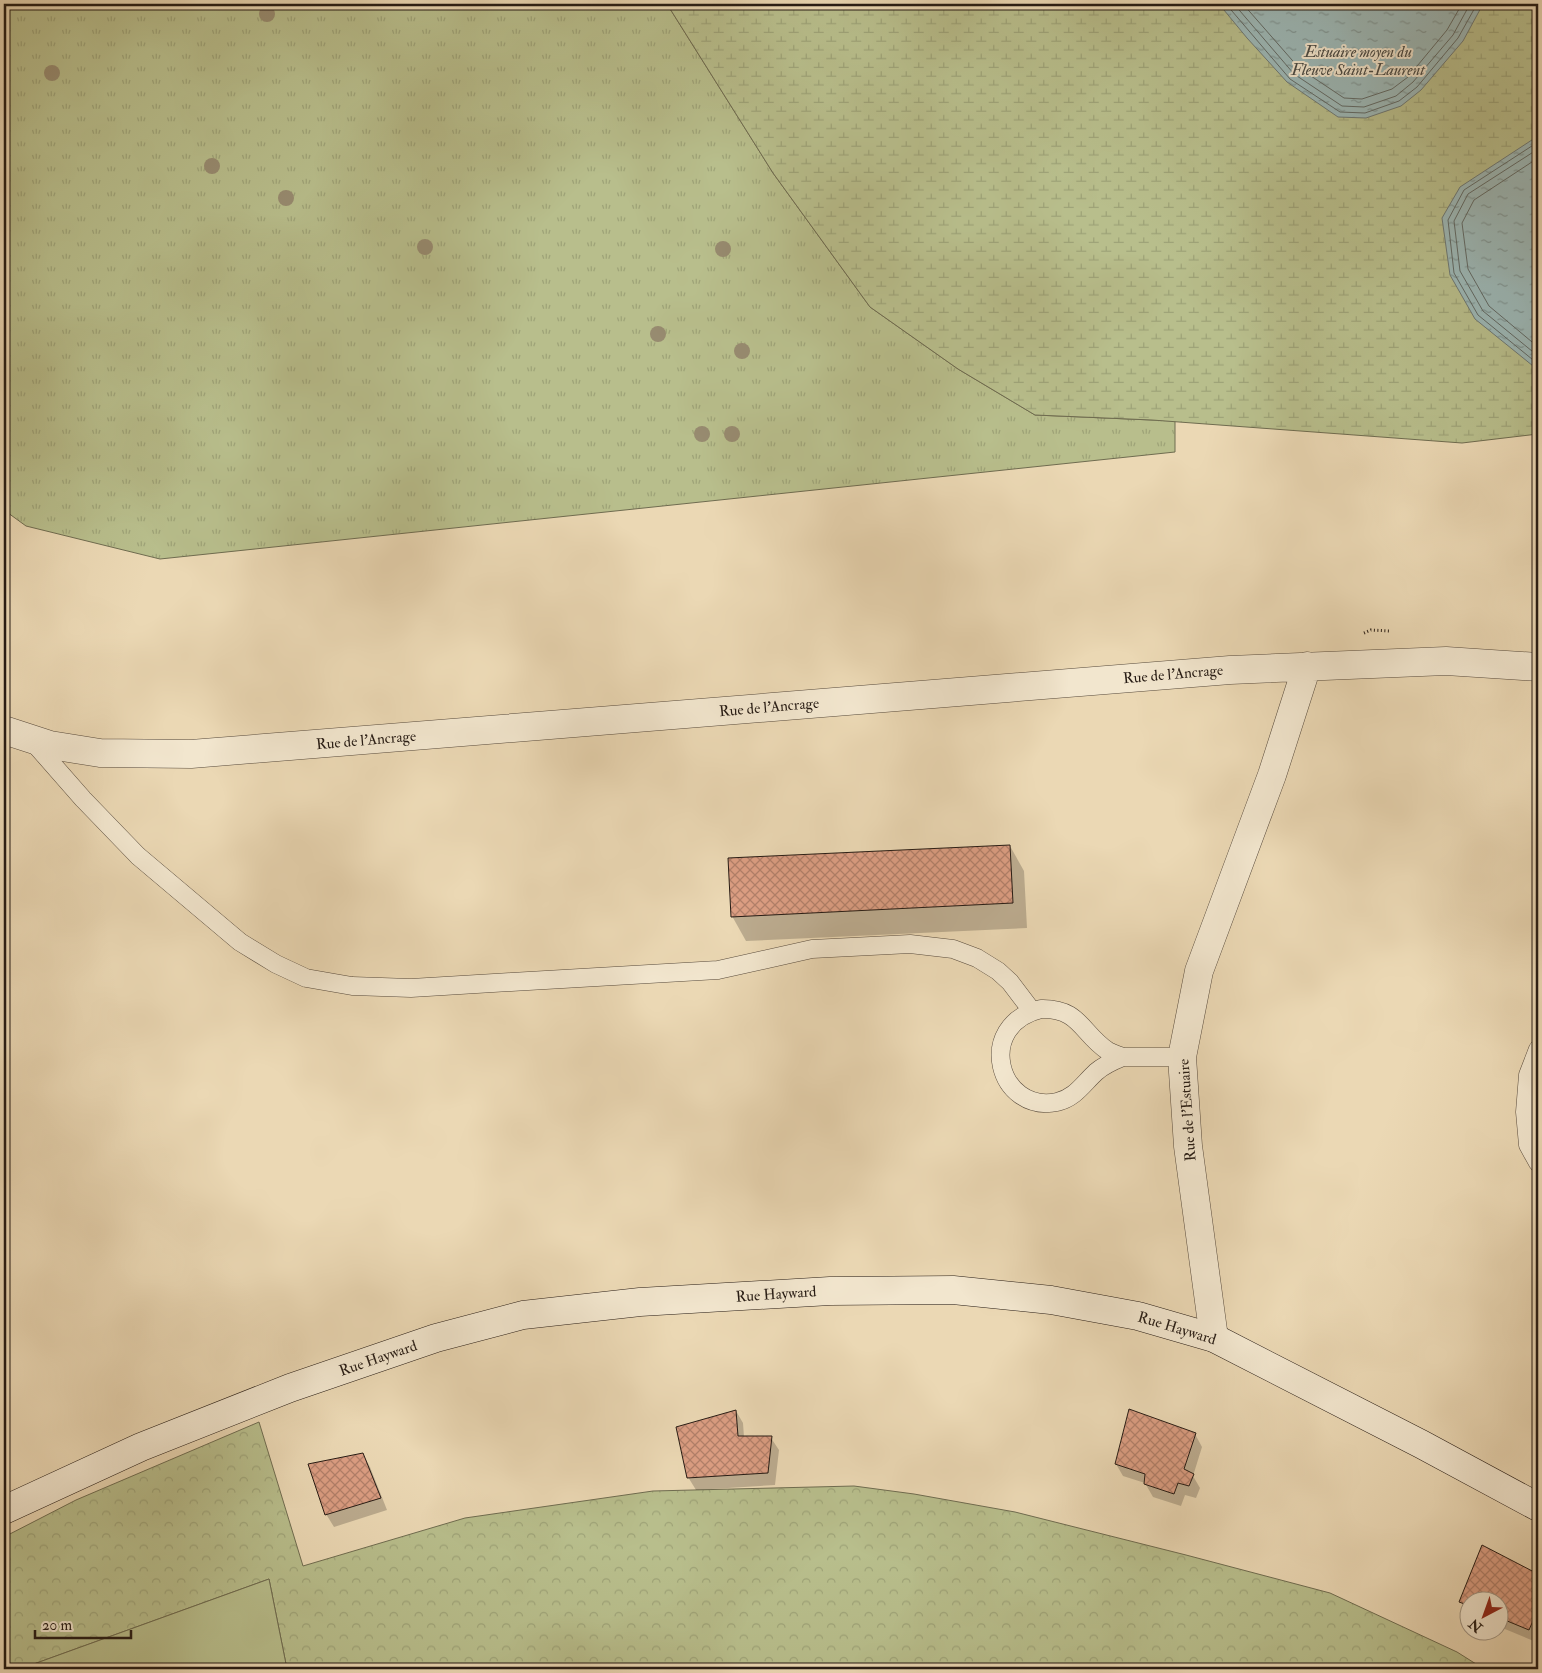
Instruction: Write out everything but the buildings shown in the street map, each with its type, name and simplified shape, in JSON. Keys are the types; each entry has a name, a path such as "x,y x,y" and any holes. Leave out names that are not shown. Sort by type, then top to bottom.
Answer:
{"street":[{"name":"Rue de l'Ancrage","path":"4,730 50,746 100,753 191,754 1230,670 1446,661 1538,667"},
{"name":"Rue de l'Estuaire","path":"1214,1338 1188,1146 1182,1057 1199,971 1272,775 1307,666"},
{"name":"Rue Hayward","path":"4,1510 141,1447 290,1388 436,1338 522,1316 640,1302 830,1291 953,1290 1051,1300 1138,1316 1214,1338 1422,1444 1538,1507"}],"lane":[{"path":"31,739 83,799 138,856 240,942 276,964 306,978 352,986 411,988 718,970 812,949 910,944 953,949 977,958 998,971 1010,982 1032,1011"},
{"path":"1123,1057 1107,1064 1096,1072 1081,1089 1066,1099 1049,1103 1023,1096 1016,1091 1005,1077 1000,1051 1010,1026 1017,1020 1032,1011 1050,1009 1067,1013 1082,1024 1110,1052 1123,1057 1182,1057"},
{"path":"1538,1049 1528,1075 1525,1112 1528,1145 1538,1163"}],"green space":[{"path":"4,4 667,4 773,173 870,307 958,369 1035,415 1175,421 1175,452 160,559 26,526 4,510"},
{"path":"667,4 1538,4 1538,434 1462,443 1152,420 1035,415 958,369 870,307 773,173"},
{"path":"259,1422 303,1566 465,1518 653,1491 854,1486 914,1494 1015,1512 1330,1593 1457,1652 1484,1669 287,1669 269,1579 20,1669 4,1669 4,1537 76,1500"},
{"path":"269,1579 287,1669 20,1669"}],"water":[{"name":"Estuaire moyen du Fleuve Saint-Laurent","path":"1219,4 1483,4 1463,41 1421,90 1401,106 1366,118 1338,117 1287,82"},
{"path":"1538,136 1538,370 1475,319 1450,275 1442,218 1460,187"}]}
